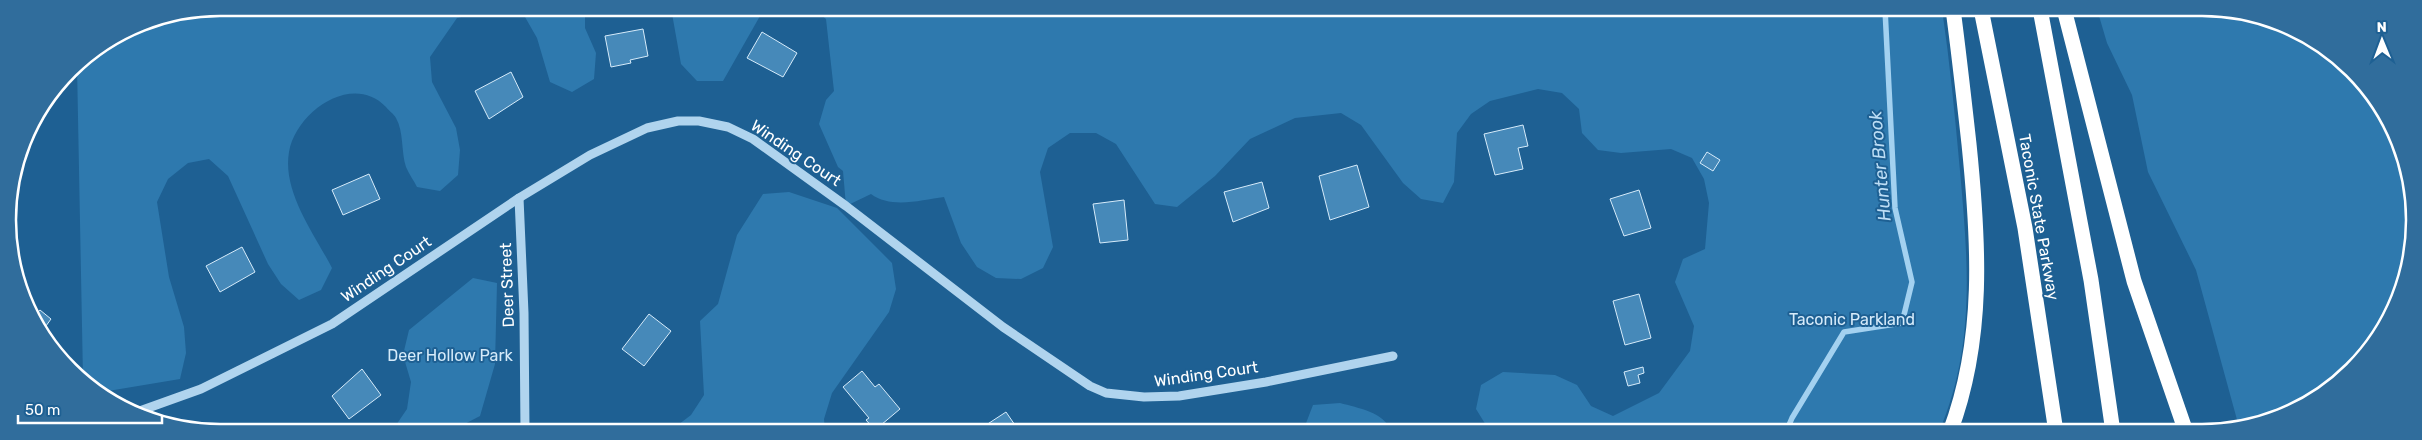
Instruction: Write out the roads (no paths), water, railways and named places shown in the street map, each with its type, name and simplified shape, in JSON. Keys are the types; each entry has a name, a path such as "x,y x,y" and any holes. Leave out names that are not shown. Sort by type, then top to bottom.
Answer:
{"highway":[{"path":"1953,424 1971,359 1976,321 1978,280 1971,166 1954,16"},
{"name":"Taconic State Parkway","path":"1982,16 2025,228 2055,424"},
{"path":"2041,16 2091,280 2112,424"},
{"path":"2066,16 2134,281 2183,424"}],"street":[{"name":"Winding Court","path":"145,409 201,389 332,324 518,198 590,156 647,128 678,122 699,121 728,127 753,139 846,206 1002,327 1090,386 1106,393 1144,398 1179,396 1266,382 1393,356"},
{"name":"Deer Street","path":"518,198 524,313 525,424"}],"waterway":[{"name":"Hunter Brook","path":"1789,424 1844,332 1902,323 1912,282 1895,208 1885,16"}],"park label":[{"name":"Taconic Parkland","path":"1852,319"},
{"name":"Deer Hollow Park","path":"450,355"}]}
